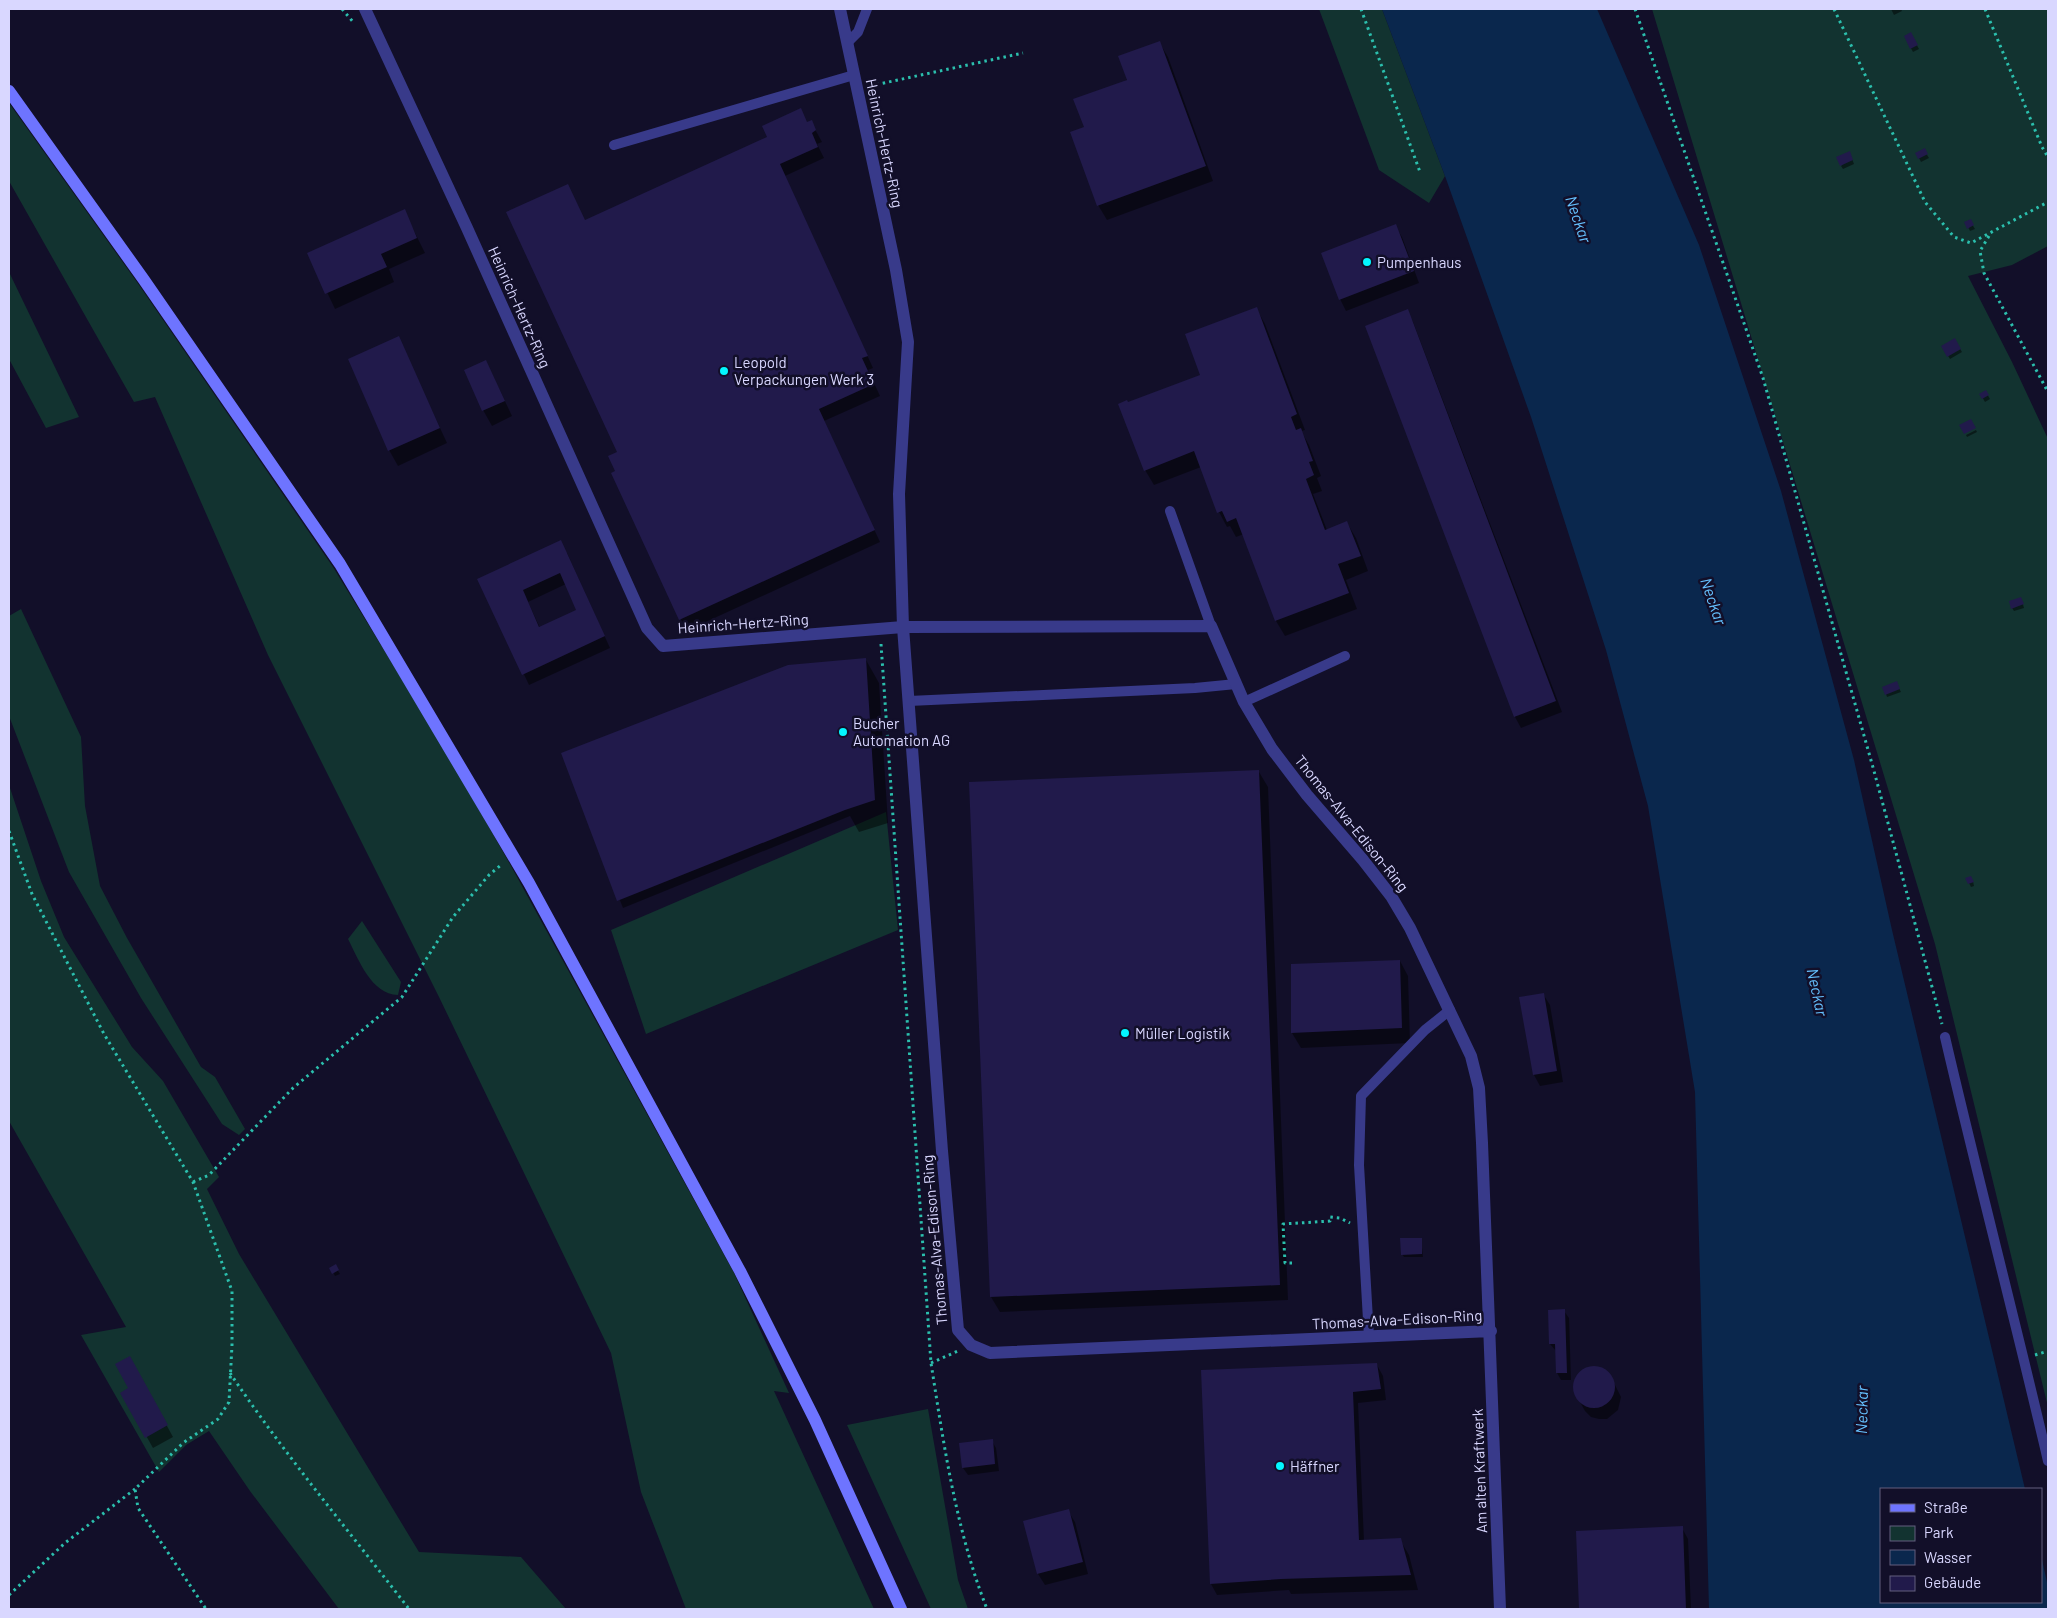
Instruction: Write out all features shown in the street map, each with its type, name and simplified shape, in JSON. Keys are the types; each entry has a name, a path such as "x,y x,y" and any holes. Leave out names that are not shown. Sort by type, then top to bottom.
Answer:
{"main road":[{"path":"9,91 144,280 340,564 534,891 740,1271 815,1420 901,1609"}],"street":[{"name":"Heinrich-Hertz-Ring","path":"365,9 471,237 647,628 663,646 904,627 899,494 908,342 896,270 840,9"},
{"path":"904,627 1211,626"},
{"name":"Thomas-Alva-Edison-Ring","path":"904,627 942,1150 958,1330 971,1345 990,1353 1491,1331 1479,1088 1471,1056 1410,928 1391,896 1363,860 1306,795 1272,749 1244,702 1211,626"},
{"name":"Am alten Kraftwerk","path":"1491,1331 1500,1609"}],"lane":[{"path":"848,42 858,32 867,9"},
{"path":"614,145 854,75"},
{"path":"1170,512 1211,626"},
{"path":"1244,702 1345,656"},
{"path":"909,701 1195,688 1236,684"},
{"path":"1369,1337 1359,1165 1362,1096 1424,1030 1450,1010"},
{"path":"1945,1037 1977,1176 2024,1358 2048,1461"}],"path":[{"path":"1361,9 1420,172"},
{"path":"1635,9 1763,378 1874,772 1945,1037"},
{"path":"1834,9 1926,202 1954,237 1972,243 2048,202"},
{"path":"1985,9 2020,96 2048,157"},
{"path":"857,88 1023,53"},
{"path":"1989,235 1980,251 1984,273 2048,392"},
{"path":"880,629 931,1363 949,1476 976,1581 987,1609"},
{"path":"9,831 32,894 104,1034 192,1182 232,1291 229,1402 218,1419 183,1443 135,1488 65,1543 9,1595"},
{"path":"192,1182 209,1176 293,1088 402,997 453,917 489,875 512,856"},
{"path":"1292,1263 1285,1263 1284,1224 1330,1221 1330,1217 1340,1218 1349,1222 1356,1230 1357,1240 1363,1240"},
{"path":"931,1363 971,1345"},
{"path":"230,1373 254,1409 322,1499 409,1609"},
{"path":"135,1488 138,1508 206,1609"}],"green space":[{"path":"1319,9 1382,9 1445,176 1429,203 1379,170"},
{"path":"1652,9 2048,9 2048,246 2012,265 1968,276 2012,362 2048,439 2048,1407 1935,944"},
{"path":"9,103 139,285 333,567 444,748 511,866 734,1273 789,1393 774,1391 874,1609 686,1609 641,1492 611,1353 439,997 268,655 155,397 134,402 9,181"},
{"path":"9,272 79,417 46,428 9,359"},
{"path":"21,609 81,737 85,806 100,886 127,938 201,1067 215,1077 245,1129 239,1135 222,1124 141,998 69,872 9,716 9,616"},
{"path":"9,785 41,881 64,937 132,1047 163,1081 219,1177 207,1189 239,1254 419,1552 521,1557 566,1609 339,1609 250,1491 209,1431 186,1445 159,1472 81,1335 126,1327 9,1121"},
{"path":"886,812 898,930 646,1034 611,930"},
{"path":"362,921 401,982 398,995 380,989 373,982 348,939"},
{"path":"928,1409 958,1580 968,1609 931,1609 847,1425"}],"water":[{"name":"Neckar","path":"1382,9 1597,9 1699,245 1781,491 1854,760 1892,930 2025,1488 1880,1488 1880,1603 2042,1603 2042,1560 2048,1587 2048,1609 1709,1609 1695,1092 1648,806 1606,650 1531,417 1445,176"}],"building":[{"path":"1911,32 1918,45 1910,49 1904,36"},
{"path":"1160,41 1206,166 1097,206 1070,132 1084,127 1073,99 1127,80 1118,56"},
{"name":"Leopold Verpackungen Werk 3","path":"801,108 807,122 812,120 816,130 812,133 818,147 780,164 868,356 862,358 874,384 819,409 875,530 679,620 611,473 615,471 608,456 617,452 506,212 568,184 585,220 767,137 762,126"},
{"path":"1925,148 1928,154 1918,159 1915,153"},
{"path":"1850,151 1853,160 1840,166 1836,157"},
{"path":"405,209 417,238 381,254 387,267 325,294 307,253"},
{"path":"1971,219 1974,225 1967,229 1964,222"},
{"name":"Pumpenhaus","path":"1396,224 1414,271 1339,300 1321,253"},
{"path":"1257,307 1297,414 1291,417 1296,430 1301,428 1313,461 1309,462 1314,475 1306,479 1325,530 1347,521 1361,556 1338,564 1349,593 1275,621 1236,518 1227,522 1222,511 1217,513 1194,451 1144,471 1118,404 1200,375 1185,334"},
{"path":"1408,309 1556,701 1514,717 1365,326"},
{"path":"399,336 440,428 388,451 348,359"},
{"path":"1955,338 1961,349 1947,357 1941,346"},
{"path":"486,360 505,401 482,411 464,370"},
{"path":"1986,390 1989,395 1982,399 1979,394"},
{"path":"1971,419 1976,428 1964,434 1959,425"},
{"path":"561,540 605,636 522,675 477,579","holes":["560,573 576,610 539,627 523,590"]},
{"path":"2021,597 2024,604 2011,609 2009,601"},
{"path":"866,658 875,800 845,810 617,901 561,753 788,665"},
{"path":"1897,681 1900,689 1885,695 1882,687"},
{"name":"Müller Logistik","path":"1259,770 1280,1285 990,1297 969,782"},
{"path":"1971,876 1974,882 1968,884 1965,878"},
{"path":"1400,960 1402,1028 1291,1033 1291,964"},
{"path":"1544,993 1557,1071 1533,1075 1519,997"},
{"path":"1400,1238 1422,1238 1422,1254 1401,1255"},
{"path":"336,1264 339,1270 332,1274 329,1268"},
{"path":"1565,1309 1567,1373 1556,1373 1555,1344 1549,1344 1548,1310"},
{"path":"130,1356 168,1425 145,1438 120,1393 128,1388 115,1364"},
{"name":"Häffner","path":"1377,1363 1381,1389 1353,1392 1359,1540 1401,1538 1411,1575 1281,1579 1210,1584 1201,1370"},
{"path":"1598,1366 1606,1369 1612,1375 1615,1387 1612,1399 1606,1405 1590,1408 1582,1405 1576,1399 1573,1383 1576,1375 1582,1369"},
{"path":"993,1439 995,1464 962,1468 959,1443"},
{"path":"1069,1509 1083,1562 1037,1574 1023,1521"},
{"path":"1683,1526 1686,1609 1579,1609 1576,1531"}],"place":[{"name":"Pumpenhaus","path":"1367,262"},
{"name":"Leopold Verpackungen Werk 3","path":"724,371"},
{"name":"Bucher Automation AG","path":"843,732"},
{"name":"Müller Logistik","path":"1125,1033"},
{"name":"Häffner","path":"1280,1466"}]}
